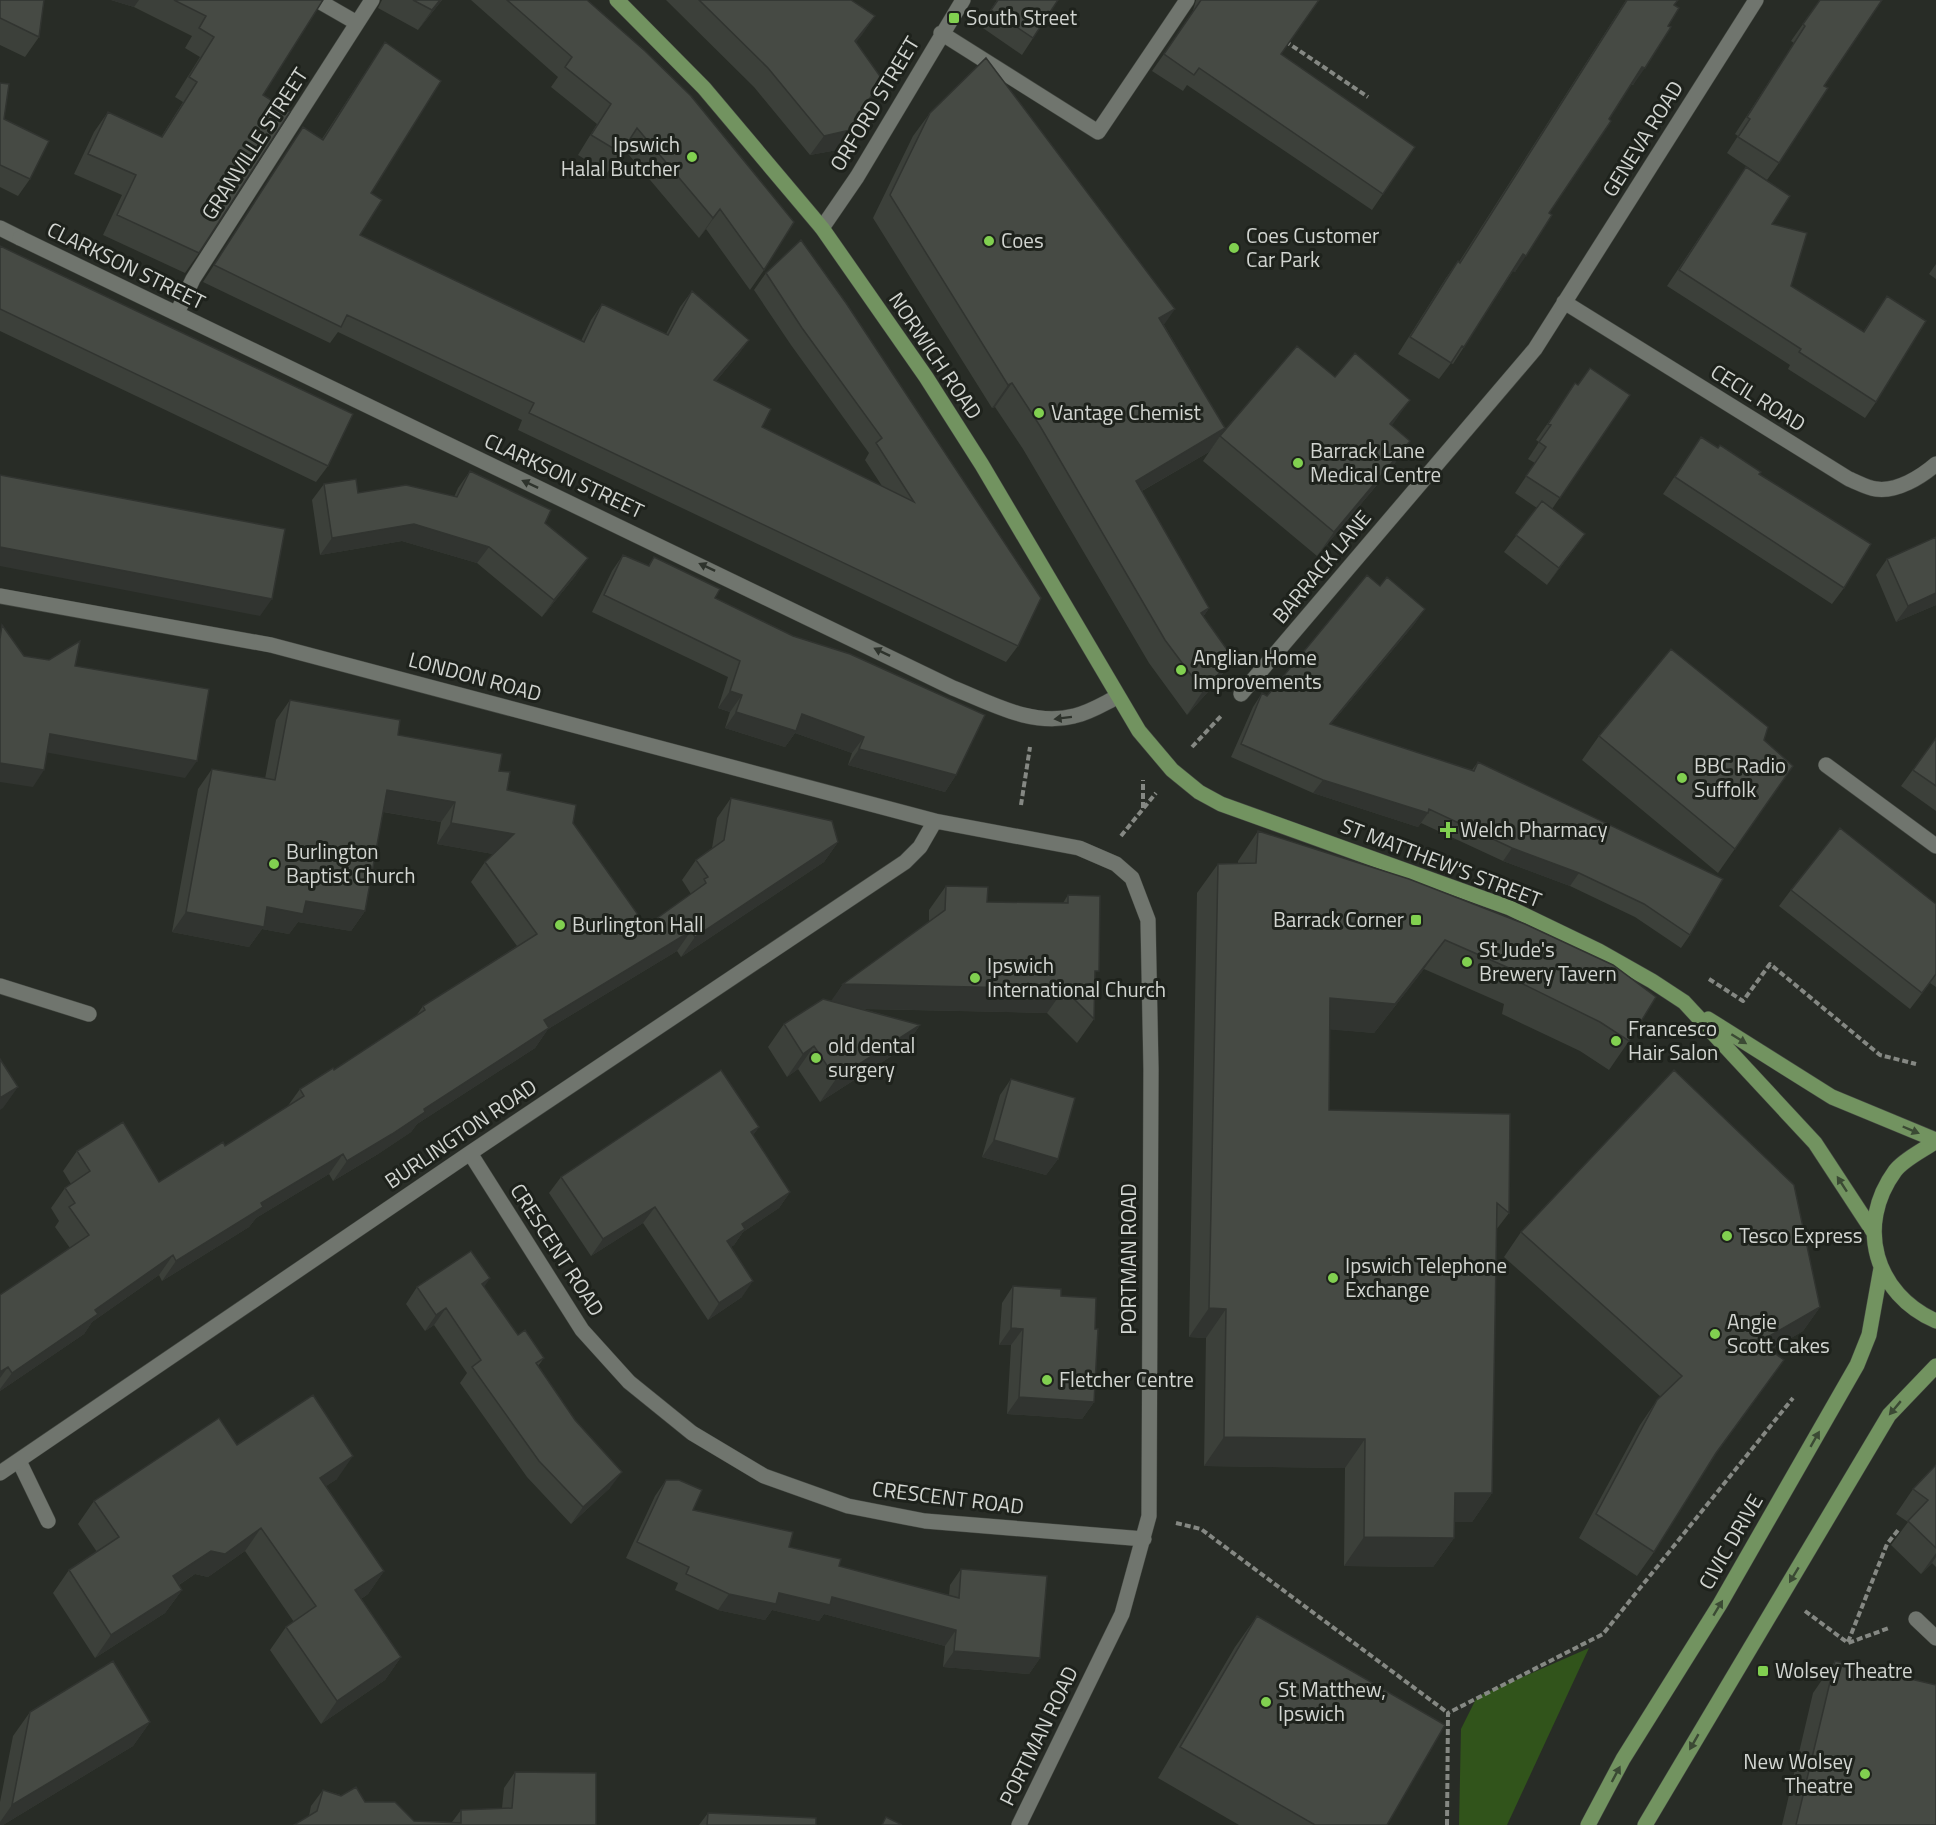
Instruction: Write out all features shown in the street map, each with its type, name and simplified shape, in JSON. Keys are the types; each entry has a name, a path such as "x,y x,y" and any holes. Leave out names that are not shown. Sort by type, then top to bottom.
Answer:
{"main road":[{"name":"NORWICH ROAD","path":"617,0 704,88 822,228 926,377 982,465 1117,697 1139,731 1172,770"},
{"name":"ST MATTHEW'S STREET","path":"1172,770 1199,792 1221,804 1510,908 1599,951 1652,981 1690,1008 1832,1097 1936,1141"},
{"name":"ST MATTHEW'S STREET","path":"1690,1008 1815,1143 1874,1233"},
{"path":"1936,1141 1896,1169 1879,1199 1874,1233 1881,1268 1896,1294 1918,1313 1936,1321"},
{"name":"CIVIC DRIVE","path":"1588,1825 1623,1760 1720,1605 1857,1365 1869,1335 1881,1268"},
{"path":"1645,1825 1889,1415 1936,1366"}],"street":[{"path":"317,0 357,23"},
{"name":"GRANVILLE STREET","path":"177,313 192,279 372,0"},
{"name":"ORFORD STREET","path":"822,228 856,177 963,0"},
{"path":"941,33 1098,132 1187,0"},
{"name":"GENEVA ROAD","path":"1564,302 1756,0"},
{"name":"CLARKSON STREET","path":"0,228 953,688 992,704 1038,718 1064,719 1077,716 1117,697"},
{"name":"CECIL ROAD","path":"1564,302 1849,480 1877,489 1893,487 1921,476 1936,464"},
{"name":"BARRACK LANE","path":"1241,694 1535,349 1564,302"},
{"name":"LONDON ROAD","path":"0,596 271,645 935,821"},
{"path":"1826,765 1936,846"},
{"name":"PORTMAN ROAD","path":"935,821 1079,848 1103,857 1116,864 1132,878 1148,920 1151,1069 1149,1516 1122,1614 1019,1825"},
{"name":"BURLINGTON ROAD","path":"0,1473 905,862 920,847 935,821"},
{"path":"0,986 89,1014"},
{"name":"CRESCENT ROAD","path":"470,1154 582,1330 629,1382 692,1433 764,1476 848,1506 925,1521 1144,1539"},
{"path":"19,1461 48,1521"},
{"path":"1916,1619 1936,1638"}],"path":[{"path":"1282,39 1368,97"},
{"path":"1103,857 1172,770 1241,694"},
{"path":"1021,805 1030,747"},
{"path":"1709,979 1743,1001 1770,964 1880,1055 1916,1064"},
{"path":"1448,1713 1603,1634 1792,1398"},
{"path":"1149,1516 1201,1529 1448,1713"},
{"path":"1848,1643 1887,1544 1899,1529"},
{"path":"1783,1594 1848,1643"},
{"path":"1848,1643 1916,1619"},
{"path":"1447,1825 1448,1713"}],"green space":[{"path":"1589,1648 1507,1825 1459,1825 1461,1729 1477,1697"}],"building":[{"path":"0,0 44,0 39,37 0,18"},
{"path":"174,0 323,0 263,95 290,112 199,253 117,215 136,175 88,154 108,112 162,137 197,82 189,77 214,37 199,28 206,16"},
{"path":"413,0 440,0 432,10"},
{"path":"507,0 587,0 645,51 691,96 794,222 764,270 720,209 713,218 637,128 621,153 591,135 611,104 565,67 572,57"},
{"path":"699,0 851,0 875,16 855,41 882,79 850,130 824,136 768,68"},
{"path":"998,0 1058,0 1033,38 991,10"},
{"path":"1201,0 1319,0 1281,54 1415,147 1383,194 1199,68 1194,75 1164,54"},
{"path":"1627,0 1678,0 1674,5 1679,8 1668,26 1671,27 1645,68 1642,67 1609,119 1611,121 1549,213 1552,215 1526,256 1523,254 1464,347 1462,346 1451,363 1410,337 1458,261 1460,263"},
{"path":"1820,0 1882,0 1824,86 1828,88 1779,163 1738,137 1750,119 1747,117"},
{"path":"385,42 441,81 371,193 382,200 360,235 584,342 602,304 668,335 692,291 749,340 714,380 771,409 762,427 914,502 876,443 882,438 802,328 766,273 801,240 846,303 1041,598 1018,646 529,413 534,403 347,315 341,327 214,265 303,127 323,140"},
{"path":"986,58 1175,309 1159,318 1225,428 1136,481 1209,608 1201,613 1233,658 1203,691 1165,640 1040,426 1012,383 1008,385 890,195 930,113"},
{"path":"0,83 9,84 4,119 49,141 30,179 0,165"},
{"path":"1746,167 1790,196 1772,224 1807,233 1791,286 1864,332 1887,296 1926,321 1876,402 1799,352 1801,349 1679,270"},
{"path":"0,246 353,414 328,466 0,309"},
{"name":"Barrack Lane Medical Centre","path":"1297,346 1335,377 1355,353 1410,400 1390,424 1410,441 1334,532 1220,436"},
{"path":"1590,368 1630,395 1560,498 1526,476 1546,447 1539,442 1551,425 1548,424 1575,383 1578,385"},
{"path":"1701,437 1718,448 1720,445 1761,472 1759,474 1871,544 1844,588 1675,477"},
{"path":"470,471 551,510 545,523 588,558 554,600 489,547 414,524 332,538 324,484 356,479 358,493 406,485 457,497"},
{"path":"0,475 285,529 272,599 0,547"},
{"path":"1542,501 1585,534 1559,568 1516,535"},
{"path":"1936,537 1936,593 1908,606 1887,559"},
{"path":"623,555 649,566 654,557 720,589 715,598 793,636 850,654 985,715 956,775 859,749 864,737 802,714 796,731 736,712 742,695 730,691 740,661 604,595"},
{"path":"1367,575 1380,586 1387,577 1425,609 1330,724 1474,771 1478,762 1723,879 1690,935 1644,904 1579,873 1512,848 1429,809 1428,813 1323,780 1241,744 1262,693 1267,696"},
{"path":"2,625 24,656 49,660 80,641 75,666 209,689 197,761 50,734 44,770 0,763"},
{"name":"BBC Radio Suffolk","path":"1671,649 1768,727 1764,740 1793,766 1735,849 1599,736"},
{"path":"290,700 400,720 398,735 502,754 499,771 510,772 507,790 576,805 573,823 646,926 706,883 704,879 708,877 696,860 724,840 731,798 832,821 838,842 695,937 691,931 544,1020 549,1028 424,1109 425,1112 392,1134 347,1161 343,1154 261,1203 263,1207 176,1261 173,1255 95,1310 98,1314 12,1373 8,1367 0,1372 0,1295 89,1235 69,1207 75,1203 65,1188 90,1171 77,1151 123,1122 159,1182 223,1142 225,1146 304,1096 300,1089 333,1068 334,1070 425,1010 423,1006 537,934 485,862 514,834 451,823 455,802 387,790 365,911 306,901 303,914 267,907 264,927 186,912 212,769 275,780"},
{"path":"1936,738 1936,786 1913,770"},
{"path":"1840,828 1936,904 1936,974 1922,993 1791,890"},
{"name":"Ipswich Telephone Exchange","path":"1258,831 1409,879 1525,924 1613,965 1656,997 1629,1041 1600,1022 1523,984 1525,975 1445,940 1395,1004 1330,998 1329,1110 1510,1114 1509,1213 1497,1203 1492,1493 1455,1493 1454,1538 1364,1537 1365,1439 1224,1437 1226,1309 1209,1308 1218,864 1256,863"},
{"path":"946,886 988,887 987,902 1068,903 1068,895 1100,896 1099,971 1095,971 1094,1019 1064,989 843,984 945,910"},
{"path":"823,999 920,1025 836,1079 814,1046 803,1054 784,1024"},
{"path":"0,1059 18,1087 0,1098"},
{"path":"721,1070 759,1127 751,1132 790,1192 742,1224 745,1229 727,1241 753,1281 719,1303 655,1207 603,1239 561,1177"},
{"path":"1674,1070 1794,1185 1820,1307 1759,1342 1784,1360 1716,1453 1654,1552 1596,1514 1657,1400 1682,1376 1521,1232"},
{"path":"1011,1079 1075,1098 1058,1159 994,1140"},
{"path":"471,1251 490,1278 482,1284 518,1335 525,1330 544,1358 536,1363 575,1420 622,1472 583,1507 539,1461 472,1367 481,1360 446,1308 436,1315 417,1287"},
{"name":"Fletcher Centre","path":"1013,1286 1061,1289 1061,1296 1096,1298 1095,1329 1098,1329 1094,1402 1019,1397 1023,1329 1011,1328"},
{"path":"313,1395 353,1456 320,1478 384,1571 355,1590 401,1657 337,1701 286,1627 316,1606 261,1528 225,1554 211,1551 173,1576 182,1590 111,1635 69,1570 119,1537 94,1501 219,1418 237,1445"},
{"path":"1936,1465 1936,1548 1908,1521 1928,1500 1913,1489"},
{"path":"666,1480 679,1480 702,1490 693,1510 793,1532 789,1547 841,1559 839,1566 959,1598 961,1569 1047,1576 1040,1658 954,1651 956,1630 832,1597 830,1605 779,1593 776,1604 729,1594 686,1574 689,1567 637,1542"},
{"name":"St Matthew, Ipswich","path":"1257,1616 1445,1725 1387,1825 1315,1825 1180,1747"},
{"path":"113,1661 150,1722 12,1805 30,1712"},
{"name":"New Wolsey Theatre","path":"1835,1661 1936,1685 1936,1825 1796,1825"},
{"path":"515,1772 596,1773 596,1825 294,1825 317,1811 323,1790 341,1796 356,1787 365,1802 395,1802 414,1821 461,1823 461,1810 512,1808"},
{"path":"708,1813 816,1818 816,1825 707,1825"},
{"path":"886,1817 902,1825 882,1825"}],"place":[{"name":"South Street","path":"954,18"},
{"name":"Ipswich Halal Butcher","path":"692,157"},
{"name":"Coes","path":"989,241"},
{"name":"Coes Customer Car Park","path":"1234,248"},
{"name":"Vantage Chemist","path":"1039,413"},
{"name":"Barrack Lane Medical Centre","path":"1298,463"},
{"name":"Anglian Home Improvements","path":"1181,670"},
{"name":"BBC Radio Suffolk","path":"1682,778"},
{"name":"Welch Pharmacy","path":"1448,830"},
{"name":"Burlington Baptist Church","path":"274,864"},
{"name":"Barrack Corner","path":"1416,920"},
{"name":"Burlington Hall","path":"560,925"},
{"name":"St Jude's Brewery Tavern","path":"1467,962"},
{"name":"Ipswich International Church","path":"975,978"},
{"name":"Francesco Hair Salon","path":"1616,1041"},
{"name":"old dental surgery","path":"816,1058"},
{"name":"Tesco Express","path":"1727,1236"},
{"name":"Ipswich Telephone Exchange","path":"1333,1278"},
{"name":"Angie Scott Cakes","path":"1715,1334"},
{"name":"Fletcher Centre","path":"1047,1380"},
{"name":"Wolsey Theatre","path":"1763,1671"},
{"name":"St Matthew, Ipswich","path":"1266,1702"},
{"name":"New Wolsey Theatre","path":"1865,1774"}]}
